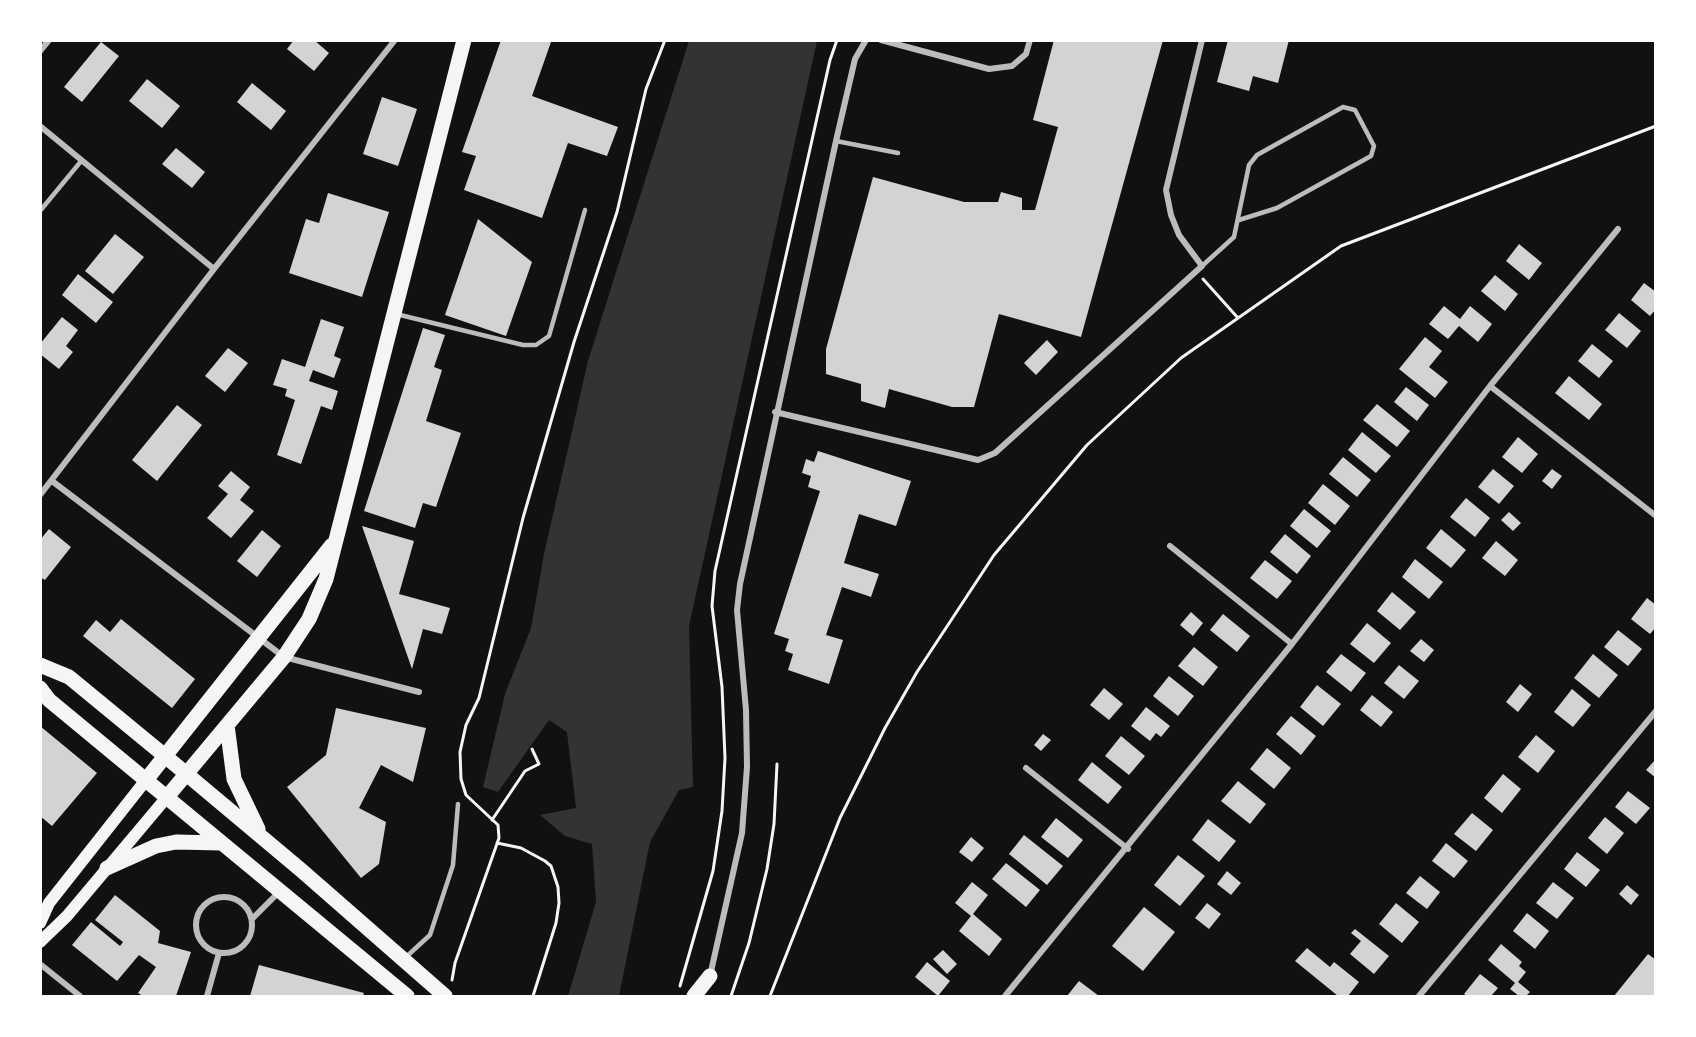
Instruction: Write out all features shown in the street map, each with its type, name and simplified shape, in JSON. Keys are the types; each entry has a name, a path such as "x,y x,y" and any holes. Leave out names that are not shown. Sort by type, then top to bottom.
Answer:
{"main road":[{"path":"40,942 67,916 284,657 309,619 326,579 464,41"},
{"path":"40,923 49,903 334,543"},
{"path":"40,665 69,677 187,773 403,960 439,994"},
{"path":"40,688 49,700 407,996"},
{"path":"227,725 234,779 262,837"},
{"path":"107,868 166,844 221,843"},
{"path":"694,996 710,976"}],"street":[{"path":"40,51 49,40"},
{"path":"40,495 214,269 395,40"},
{"path":"704,996 742,833 747,778 746,710 737,610 740,584 775,412 836,141 855,59 866,40"},
{"path":"881,40 989,69 1012,66 1026,54 1030,40"},
{"path":"775,412 978,460 995,453 1202,266 1179,235 1171,215 1166,190 1202,40"},
{"path":"40,126 214,269"},
{"path":"1005,996 1128,849 1292,644 1490,386 1618,229"},
{"path":"1490,386 1656,516"},
{"path":"52,481 284,657 419,693"},
{"path":"1170,546 1292,644"},
{"path":"1419,996 1656,711"},
{"path":"1026,768 1128,849"},
{"path":"252,919 280,892"},
{"path":"216,898 234,899 242,903 252,919 251,933 242,947 227,953 219,953 203,944 196,927 197,918 207,903 216,898"},
{"path":"207,996 219,953"},
{"path":"40,964 80,996"}],"lane":[{"path":"1202,266 1234,237 1249,165 1257,155 1343,107 1355,110 1374,146 1371,156 1277,208 1239,220"},
{"path":"836,141 898,153"},
{"path":"40,212 82,160"},
{"path":"393,313 523,345 536,345 549,336 585,210"},
{"path":"403,960 430,935 453,865 458,804"}],"path":[{"path":"452,980 455,963 497,843 498,825 466,795 461,779 460,752 466,725 479,698 523,518 574,342 617,212 646,89 665,40"},
{"path":"677,996 713,871 722,811 725,758 722,687 712,606 714,571 830,60 837,40"},
{"path":"770,996 840,818 917,672 994,555 1086,445 1181,358 1341,246 1656,126"},
{"path":"1202,266 1202,278 1238,318"},
{"path":"492,820 525,771 539,764 532,749"},
{"path":"731,996 749,943 767,869 774,824 777,764"},
{"path":"497,843 521,848 545,861 551,866 558,887 560,903 556,923 533,996"}],"shaded area":[{"path":"689,41 817,41 689,626 693,787 679,790 650,842 619,996 568,996 596,902 592,844 565,836 540,815 576,808 567,732 549,720 498,792 483,787 505,694 531,628 544,554 588,361"}],"building":[{"path":"294,40 314,40 329,53 314,71 287,49"},
{"path":"501,40 551,42 532,96 618,127 607,156 568,143 542,218 464,190 476,156 462,152"},
{"path":"1054,40 1163,40 1081,337 999,314 974,407 952,407 889,389 885,408 861,401 861,384 826,374 826,349 873,177 964,202 998,202 1001,192 1022,198 1022,210 1035,210 1058,127 1033,120"},
{"path":"1228,40 1289,40 1278,83 1253,76 1249,91 1217,82"},
{"path":"101,42 119,56 82,102 64,87"},
{"path":"147,79 180,106 162,128 129,101"},
{"path":"252,83 286,111 271,130 237,102"},
{"path":"382,97 417,109 398,166 363,154"},
{"path":"176,148 205,172 192,188 162,164"},
{"path":"328,193 389,212 362,297 289,273 306,219 319,223"},
{"path":"478,219 532,262 506,336 445,315"},
{"path":"115,234 144,257 113,294 85,271"},
{"path":"1519,244 1542,263 1529,280 1506,261"},
{"path":"78,274 113,302 96,323 62,295"},
{"path":"1495,275 1518,294 1505,311 1481,291"},
{"path":"1644,283 1656,292 1656,309 1650,316 1631,300"},
{"path":"1444,306 1460,319 1470,306 1492,324 1478,342 1459,326 1448,339 1429,324"},
{"path":"1619,313 1641,331 1627,348 1605,330"},
{"path":"62,317 78,330 66,346 73,352 59,369 40,354 40,344"},
{"path":"321,319 344,327 334,356 341,359 334,378 313,370 309,381 338,391 332,410 321,406 301,464 277,455 295,400 285,396 287,389 273,385 282,359 305,367"},
{"path":"423,328 445,335 434,367 442,370 426,421 461,433 436,507 423,503 415,528 364,511"},
{"path":"1425,337 1442,351 1429,367 1448,382 1435,398 1399,369"},
{"path":"1047,340 1058,352 1036,375 1024,363"},
{"path":"1592,344 1613,361 1599,378 1578,361"},
{"path":"228,348 248,363 225,392 205,376"},
{"path":"1569,376 1602,404 1589,420 1555,393"},
{"path":"1406,387 1429,405 1417,421 1394,402"},
{"path":"1377,404 1410,431 1397,447 1363,420"},
{"path":"177,405 202,425 157,481 132,460"},
{"path":"1362,432 1391,456 1376,473 1348,450"},
{"path":"1518,437 1538,454 1522,473 1502,457"},
{"path":"818,451 911,481 896,526 859,514 844,563 879,574 871,597 842,587 826,635 843,640 829,684 788,670 793,654 785,651 789,639 774,634 820,491 808,487 811,476 802,473 806,459 814,462"},
{"path":"1343,457 1371,480 1357,497 1329,474"},
{"path":"1493,469 1514,486 1499,504 1478,487"},
{"path":"1552,469 1562,476 1552,489 1542,481"},
{"path":"231,471 250,487 240,500 254,511 231,538 207,518 228,494 218,486"},
{"path":"1323,484 1350,506 1335,525 1308,503"},
{"path":"1466,498 1490,518 1475,537 1450,517"},
{"path":"1304,509 1331,531 1317,548 1290,526"},
{"path":"1509,512 1521,523 1513,531 1501,520"},
{"path":"362,526 414,541 399,594 450,608 442,634 423,629 412,669"},
{"path":"49,529 71,547 45,580 40,577 40,540"},
{"path":"1441,529 1466,550 1451,568 1426,548"},
{"path":"262,530 281,546 257,577 237,561"},
{"path":"1285,534 1311,556 1297,574 1270,552"},
{"path":"1496,541 1518,560 1505,576 1482,558"},
{"path":"1415,559 1443,582 1429,599 1402,577"},
{"path":"1265,560 1292,581 1277,599 1250,578"},
{"path":"1392,592 1416,612 1400,630 1377,611"},
{"path":"1647,598 1656,605 1656,627 1650,634 1631,619"},
{"path":"1191,612 1203,623 1193,636 1180,625"},
{"path":"1223,614 1250,636 1237,652 1210,630"},
{"path":"121,619 195,679 172,708 83,636 96,620 110,632"},
{"path":"1367,623 1391,643 1374,663 1350,644"},
{"path":"1618,630 1642,649 1628,666 1604,647"},
{"path":"1421,639 1434,650 1424,662 1410,651"},
{"path":"1194,647 1218,667 1203,686 1178,666"},
{"path":"1341,654 1366,673 1351,692 1326,672"},
{"path":"1593,654 1618,675 1599,698 1574,678"},
{"path":"1399,665 1419,681 1404,699 1384,683"},
{"path":"1169,676 1194,696 1178,716 1153,696"},
{"path":"1520,684 1532,694 1518,712 1506,702"},
{"path":"1317,685 1341,704 1323,726 1300,707"},
{"path":"1104,688 1123,704 1109,720 1090,705"},
{"path":"1572,689 1591,705 1573,727 1554,712"},
{"path":"1372,695 1393,712 1381,727 1360,710"},
{"path":"1146,707 1170,726 1161,737 1156,733 1150,741 1131,726"},
{"path":"336,708 426,728 413,782 381,765 359,808 386,822 379,864 361,878 287,787 326,755"},
{"path":"1291,716 1316,736 1301,755 1276,734"},
{"path":"40,726 97,773 52,826 40,816"},
{"path":"1043,734 1051,740 1041,751 1034,745"},
{"path":"1536,735 1555,751 1538,773 1518,757"},
{"path":"1121,736 1145,756 1129,775 1105,756"},
{"path":"1267,748 1291,768 1274,789 1250,769"},
{"path":"1656,759 1656,778 1646,770"},
{"path":"1092,762 1122,787 1108,804 1078,780"},
{"path":"1503,774 1521,789 1502,813 1484,798"},
{"path":"1238,781 1266,804 1250,824 1221,801"},
{"path":"1628,791 1650,808 1636,824 1615,807"},
{"path":"1472,813 1493,830 1476,851 1454,834"},
{"path":"1605,817 1624,833 1607,854 1588,838"},
{"path":"1056,818 1083,840 1068,858 1041,837"},
{"path":"1208,819 1236,841 1219,862 1192,840"},
{"path":"1024,835 1063,866 1047,885 1009,854"},
{"path":"971,837 984,848 972,862 959,852"},
{"path":"1446,843 1468,861 1454,878 1432,861"},
{"path":"1577,852 1600,870 1586,887 1564,869"},
{"path":"1178,855 1205,876 1180,906 1154,885"},
{"path":"1006,863 1040,890 1026,907 992,879"},
{"path":"1227,871 1241,883 1231,895 1217,884"},
{"path":"1420,876 1440,892 1427,909 1406,893"},
{"path":"972,882 988,895 973,914 1002,939 989,956 959,931 971,916 955,903"},
{"path":"1553,882 1574,898 1557,919 1536,903"},
{"path":"1627,885 1639,895 1631,905 1619,894"},
{"path":"115,895 160,931 158,943 191,952 176,996 143,996 138,993 156,967 139,955 117,981 72,945 91,922 120,946 123,942 95,920"},
{"path":"1207,903 1221,914 1209,929 1195,918"},
{"path":"1396,903 1419,922 1402,943 1379,924"},
{"path":"1144,907 1175,932 1143,971 1112,946"},
{"path":"1527,913 1549,931 1535,949 1513,931"},
{"path":"1355,929 1389,956 1374,974 1350,954 1361,941 1351,933"},
{"path":"1501,944 1522,962 1519,966 1526,972 1518,982 1530,992 1526,996 1519,996 1510,989 1515,983 1488,960"},
{"path":"1307,948 1330,967 1334,962 1359,982 1348,996 1338,996 1295,961"},
{"path":"943,950 957,964 947,974 933,959"},
{"path":"1648,954 1656,960 1656,996 1614,996"},
{"path":"927,962 950,981 938,996 915,977"},
{"path":"259,965 364,993 363,996 250,996"},
{"path":"1480,974 1498,988 1491,996 1464,994"},
{"path":"1079,981 1099,996 1067,996"}]}
